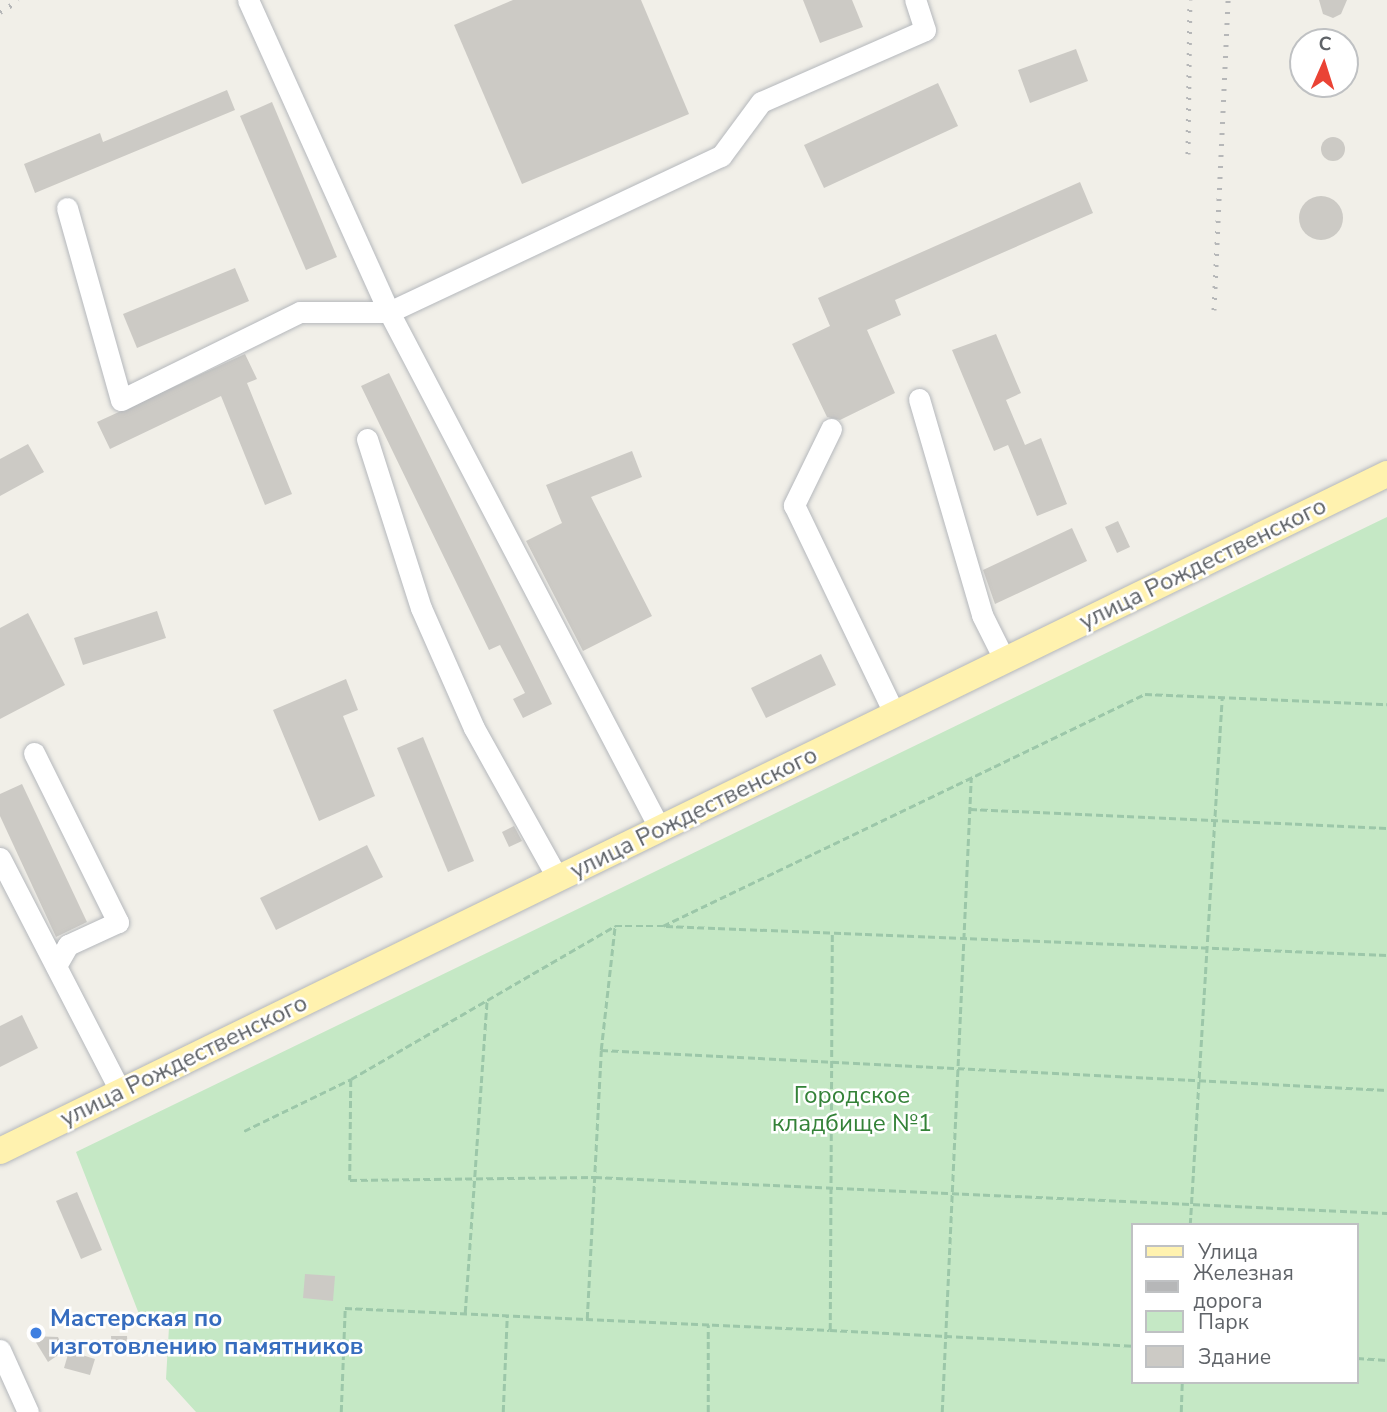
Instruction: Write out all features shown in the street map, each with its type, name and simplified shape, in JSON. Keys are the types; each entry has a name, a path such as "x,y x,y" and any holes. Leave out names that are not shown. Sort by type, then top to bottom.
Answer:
{"main road":[{"name":"улица Рождественского","path":"0,1150 1387,474"}],"street":[{"path":"248,0 389,312 660,829"},
{"path":"67,208 121,400 300,312 389,312 721,156 761,102 925,30 915,0"},
{"path":"919,399 982,615 1005,661"},
{"path":"831,429 794,505 894,715"},
{"path":"367,439 421,608 474,727 558,879"},
{"path":"34,753 118,922 68,945 56,966"},
{"path":"0,858 121,1091"},
{"path":"0,1350 28,1412"}],"path":[{"path":"663,926 1145,694 1387,704"},
{"path":"1190,1223 1222,697"},
{"path":"942,1412 971,777"},
{"path":"970,809 1387,828"},
{"path":"587,1319 601,1050 615,926"},
{"path":"244,1131 351,1079 615,926 832,932 1387,955"},
{"path":"830,1330 832,932"},
{"path":"465,1314 487,1002"},
{"path":"601,1050 831,1065 1387,1090"},
{"path":"351,1079 350,1180 473,1182 595,1177 831,1185 1387,1213"},
{"path":"341,1412 345,1308 1132,1346"},
{"path":"503,1412 507,1316"},
{"path":"708,1325 708,1412"},
{"path":"1359,1358 1387,1360"},
{"path":"1181,1412 1182,1384"}],"green space":[{"name":"Городское кладбище №1","path":"1387,517 1387,1412 196,1412 166,1379 169,1327 139,1314 76,1152"}],"building":[{"path":"513,0 641,0 689,114 522,184 454,25"},
{"path":"803,0 852,0 863,27 820,43"},
{"path":"1319,0 1347,0 1341,14 1333,18 1323,14"},
{"path":"1076,49 1088,81 1030,103 1018,70"},
{"path":"938,83 958,126 824,188 804,145"},
{"path":"227,90 235,110 35,193 24,164 100,133 103,142"},
{"path":"272,102 337,257 306,270 240,116"},
{"path":"1333,137 1342,140 1345,149 1342,158 1333,161 1324,158 1321,149 1324,140"},
{"path":"1080,182 1093,213 895,300 901,315 867,330 895,393 840,420 827,417 792,344 830,326 818,298"},
{"path":"1321,196 1336,203 1343,218 1336,233 1321,240 1306,233 1299,218 1306,203"},
{"path":"235,268 249,301 137,348 123,314"},
{"path":"996,334 1021,393 1006,400 1025,445 1041,438 1067,504 1037,516 1008,445 994,451 952,350"},
{"path":"245,354 257,379 247,383 292,494 265,505 221,396 110,449 97,422"},
{"path":"389,373 552,704 523,718 513,699 525,693 500,645 489,650 361,386"},
{"path":"28,444 44,472 0,496 0,459"},
{"path":"632,451 642,477 591,497 652,616 583,651 526,541 562,523 546,485"},
{"path":"1118,521 1130,547 1117,553 1105,527"},
{"path":"1072,528 1087,561 995,604 983,570"},
{"path":"157,611 166,638 83,665 74,638"},
{"path":"28,613 65,685 0,719 0,628"},
{"path":"821,654 836,685 766,718 751,688"},
{"path":"346,679 358,710 343,716 375,796 319,821 273,710"},
{"path":"423,737 474,861 448,872 397,748"},
{"path":"22,784 87,922 56,937 0,816 0,794"},
{"path":"514,826 522,841 509,847 502,832"},
{"path":"367,845 383,877 276,930 260,898"},
{"path":"22,1015 38,1048 0,1067 0,1026"},
{"path":"77,1192 102,1250 81,1259 56,1201"},
{"path":"305,1274 335,1276 333,1301 303,1298"},
{"path":"32,1336 58,1337 64,1351 48,1362"},
{"path":"111,1336 127,1336 128,1353 112,1351"},
{"path":"69,1351 95,1359 90,1375 64,1368"}],"railway":[{"path":"0,12 19,0"},
{"path":"1188,154 1190,0"},
{"path":"1214,310 1228,0"}],"place":[{"name":"Мастерская по изготовлению памятников","path":"36,1333"}]}
